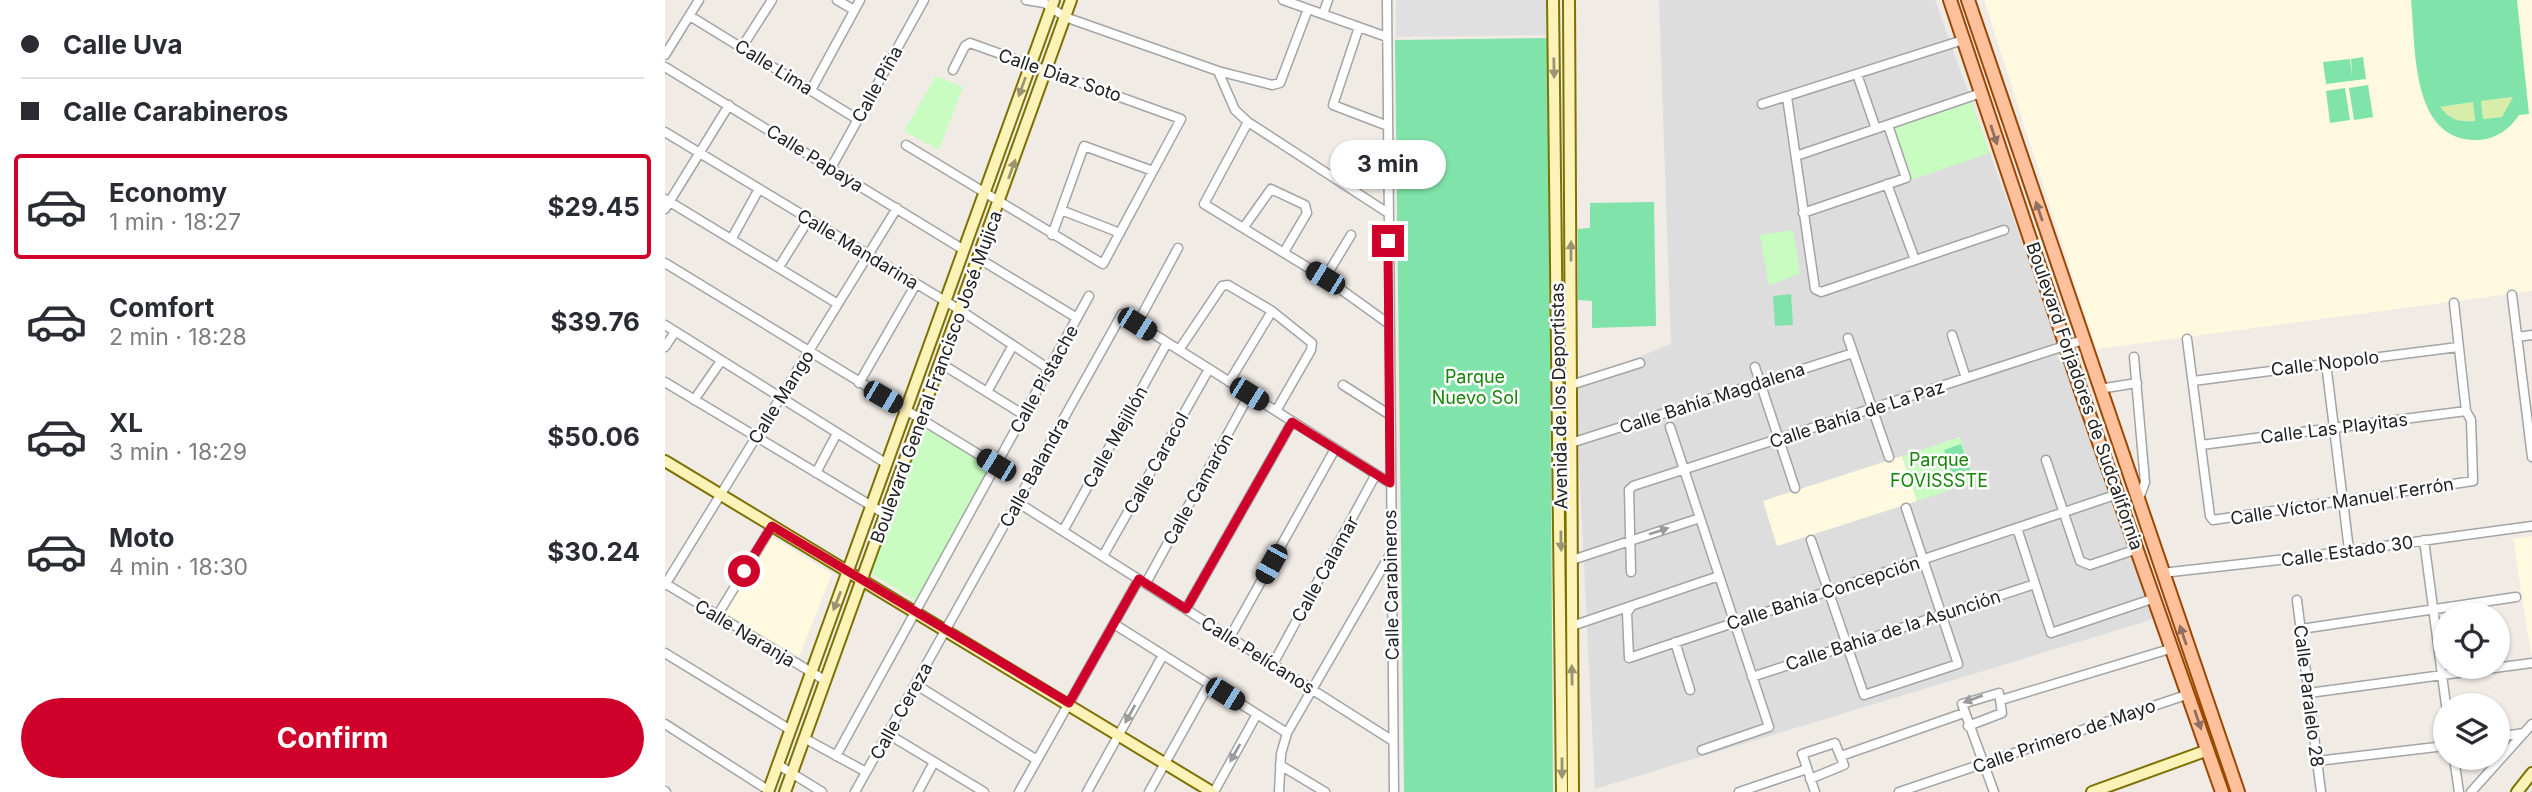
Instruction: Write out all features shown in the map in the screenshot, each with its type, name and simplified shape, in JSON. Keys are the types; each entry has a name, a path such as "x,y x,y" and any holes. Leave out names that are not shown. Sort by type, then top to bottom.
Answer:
{"main road":[{"name":"Boulevard Forjadores de Sudcalifornia","path":"1950,0 2222,792"},
{"name":"Boulevard Forjadores de Sudcalifornia","path":"1968,0 2238,792"},
{"path":"1969,56 1985,51"}],"street":[{"path":"665,55 699,0"},
{"path":"742,47 772,0"},
{"path":"838,0 854,10"},
{"path":"811,90 860,0"},
{"name":"Calle Piña","path":"831,167 924,0"},
{"path":"1026,0 1048,3 1065,17 1218,71 1276,85 1308,9"},
{"name":"Boulevard General Francisco José Mujica","path":"785,792 1072,0"},
{"path":"1283,0 1387,37"},
{"path":"1323,14 1328,0"},
{"name":"Calle Carabineros","path":"1387,0 1394,792"},
{"name":"Avenida de los Deportistas","path":"1553,0 1558,332 1573,792"},
{"name":"Avenida de los Deportistas","path":"1562,792 1567,650 1572,626 1569,0"},
{"name":"Boulevard General Francisco José Mujica","path":"768,791 946,302 1030,65 1048,3"},
{"name":"Calle Lima","path":"690,16 857,119"},
{"path":"1359,27 1333,105 1388,126"},
{"path":"1553,30 1569,29"},
{"path":"1762,104 1963,40"},
{"name":"Calle Diaz Soto","path":"953,70 965,46 970,43 1181,119 1153,171"},
{"name":"Calle Papaya","path":"665,67 964,250"},
{"path":"1218,71 1235,110 1248,122 1388,213"},
{"path":"1857,74 1876,129"},
{"path":"1796,156 1981,93"},
{"path":"1787,97 1815,289 1821,292 2004,230"},
{"path":"729,105 667,203 838,304"},
{"path":"1248,122 1203,202 1325,278 1389,324"},
{"path":"1803,212 1906,178 1888,125"},
{"name":"Calle Mandarina","path":"666,135 960,310 1049,369"},
{"path":"906,145 1052,235 1103,264 1153,171 1084,146 1052,235"},
{"path":"1555,184 1571,183"},
{"path":"1888,184 1915,260"},
{"path":"1244,227 1271,188 1305,205 1307,213 1284,252"},
{"path":"732,239 759,189"},
{"name":"Calle Mango","path":"665,585 897,208"},
{"path":"1061,210 1120,233"},
{"path":"779,267 809,219"},
{"path":"1325,278 1351,235"},
{"path":"1178,248 1137,324 1390,483"},
{"path":"978,258 1077,318"},
{"path":"665,263 996,465"},
{"path":"859,383 916,284"},
{"path":"1179,350 1222,285 1228,285 1272,311 1312,343 1276,411"},
{"path":"2512,295 2529,404 2532,457"},
{"name":"Calle Pistache","path":"836,756 1089,296"},
{"path":"2454,303 2466,411"},
{"path":"1229,382 1272,311"},
{"name":"Calle Balandra","path":"946,629 1122,314 1137,324"},
{"path":"665,326 887,464"},
{"path":"665,347 675,332"},
{"path":"1558,332 1571,332"},
{"path":"1952,335 1966,378"},
{"path":"2517,337 2532,335"},
{"path":"1848,338 1889,457"},
{"path":"2187,339 2201,445"},
{"name":"Calle Bahía de La Paz","path":"1630,541 1630,488 2083,340"},
{"name":"Calle Mejillón","path":"1063,531 1167,343"},
{"path":"987,392 1013,345"},
{"name":"Calle Nopolo","path":"2193,381 2458,347"},
{"name":"Calle Bahía Magdalena","path":"1571,443 1853,353"},
{"path":"2134,357 2145,482 2138,502"},
{"path":"694,400 721,361"},
{"path":"940,363 1024,415"},
{"path":"1571,385 1640,363"},
{"path":"2326,363 2349,550"},
{"path":"1755,367 1794,488"},
{"name":"Calle Caracol","path":"1103,556 1209,369"},
{"path":"665,382 885,514"},
{"path":"2099,389 2137,383"},
{"path":"1343,385 1390,415"},
{"name":"Calle Camarón","path":"1019,792 1249,394"},
{"name":"Calle Las Playitas","path":"2201,445 2466,411"},
{"name":"Calle Víctor Manuel Ferrón","path":"2201,445 2211,519 2344,502 2474,480 2471,420 2466,411"},
{"path":"1186,609 1292,422"},
{"path":"1669,427 1769,727 1702,750"},
{"path":"816,473 837,433"},
{"path":"1230,637 1335,449"},
{"path":"2046,460 2080,561 2090,565 2137,550"},
{"path":"665,461 1213,792 1257,714"},
{"name":"Calle Calamar","path":"1273,664 1376,474"},
{"name":"Calle Bahía Concepción","path":"1631,607 1627,613 1629,657 2118,494"},
{"name":"Calle Pelícanos","path":"1017,502 1393,741"},
{"path":"1811,540 1864,695 1958,664 1906,508"},
{"path":"1572,560 1700,518"},
{"path":"717,616 772,526"},
{"name":"Calle Estado 30","path":"2162,573 2532,526"},
{"path":"2017,528 2051,633 2155,598"},
{"path":"2424,540 2433,604"},
{"path":"1630,541 1631,572"},
{"path":"1279,792 1280,765 1287,733 1392,551"},
{"path":"1572,626 1719,576"},
{"name":"Calle Bahía de la Asunción","path":"1752,677 2035,584"},
{"name":"Calle Naranja","path":"665,585 826,681"},
{"path":"2487,602 2516,597"},
{"name":"Calle Paralelo 28","path":"2297,600 2321,792"},
{"path":"2301,629 2433,611"},
{"path":"1114,624 1287,733"},
{"name":"Calle Cereza","path":"855,792 946,629"},
{"path":"823,639 839,645"},
{"path":"1675,642 1690,690"},
{"path":"2001,700 2172,648"},
{"path":"665,653 789,729"},
{"path":"1087,792 1163,655"},
{"path":"2510,666 2532,663"},
{"path":"2309,693 2433,677"},
{"path":"915,684 1037,760"},
{"path":"1149,792 1209,684"},
{"path":"1968,726 2003,713 2001,700 1996,692 1963,702 1968,726 1994,792"},
{"name":"Calle Primero de Mayo","path":"1899,792 2189,694"},
{"path":"799,703 814,711"},
{"path":"1841,757 1964,713"},
{"path":"665,724 768,791"},
{"path":"2471,792 2532,724"},
{"path":"2510,735 2524,733"},
{"path":"888,734 981,791"},
{"path":"804,738 866,772"},
{"path":"1811,779 1842,767 1835,743 1804,753 1807,769 1815,792"},
{"path":"2317,761 2433,747"},
{"path":"2092,792 2208,750"},
{"path":"918,792 935,762"},
{"path":"777,764 822,792"},
{"path":"1280,765 1325,792"},
{"path":"1739,792 1807,769"},
{"path":"2455,770 2459,792"},
{"path":"2517,792 2532,773"},
{"path":"2526,792 2532,784"}],"shaded area":[{"path":"1396,0 1546,0 1546,35 1396,37"},
{"path":"1659,0 1935,0 2157,618 1595,789 1575,383 1671,344"},
{"path":"1984,0 2532,0 2532,291 2096,349"},
{"path":"1902,456 1917,501 1777,546 1763,501"},
{"path":"771,536 832,574 798,659 723,615"},
{"path":"2532,536 2532,654 2531,654 2513,539"}],"green space":[{"path":"2411,0 2517,0 2529,114 2519,115 2511,125 2491,138 2479,140 2456,137 2440,126 2428,109 2421,89","holes":["2513,97 2502,117 2483,119 2481,101","2473,102 2475,121 2455,119 2440,107"]},
{"name":"Parque Nuevo Sol","path":"1548,38 1553,792 1404,792 1395,40"},
{"path":"2363,57 2366,79 2326,84 2323,62 2350,59 2352,78 2351,59"},
{"path":"936,76 963,87 939,150 904,131"},
{"path":"2368,85 2373,117 2354,120 2349,88"},
{"path":"2345,88 2350,120 2330,123 2326,91"},
{"path":"2514,97 2502,117 2483,119 2481,101"},
{"path":"1971,101 1990,153 1911,180 1893,128"},
{"path":"2473,102 2475,121 2455,119 2439,107"},
{"path":"1654,202 1656,326 1592,328 1592,301 1578,300 1578,229 1590,228 1590,203"},
{"path":"1793,230 1800,273 1769,286 1760,235"},
{"path":"1791,294 1793,325 1775,326 1773,296"},
{"path":"922,423 992,467 916,601 871,573"},
{"name":"Parque FOVISSSTE","path":"1960,437 1975,482 1917,501 1902,456"},
{"path":"1961,444 1972,475 1954,481 1944,450"}],"route":[{"path":"744,571 772,526 1069,703 1139,579 1186,609 1292,422 1390,483 1388,241"}]}
